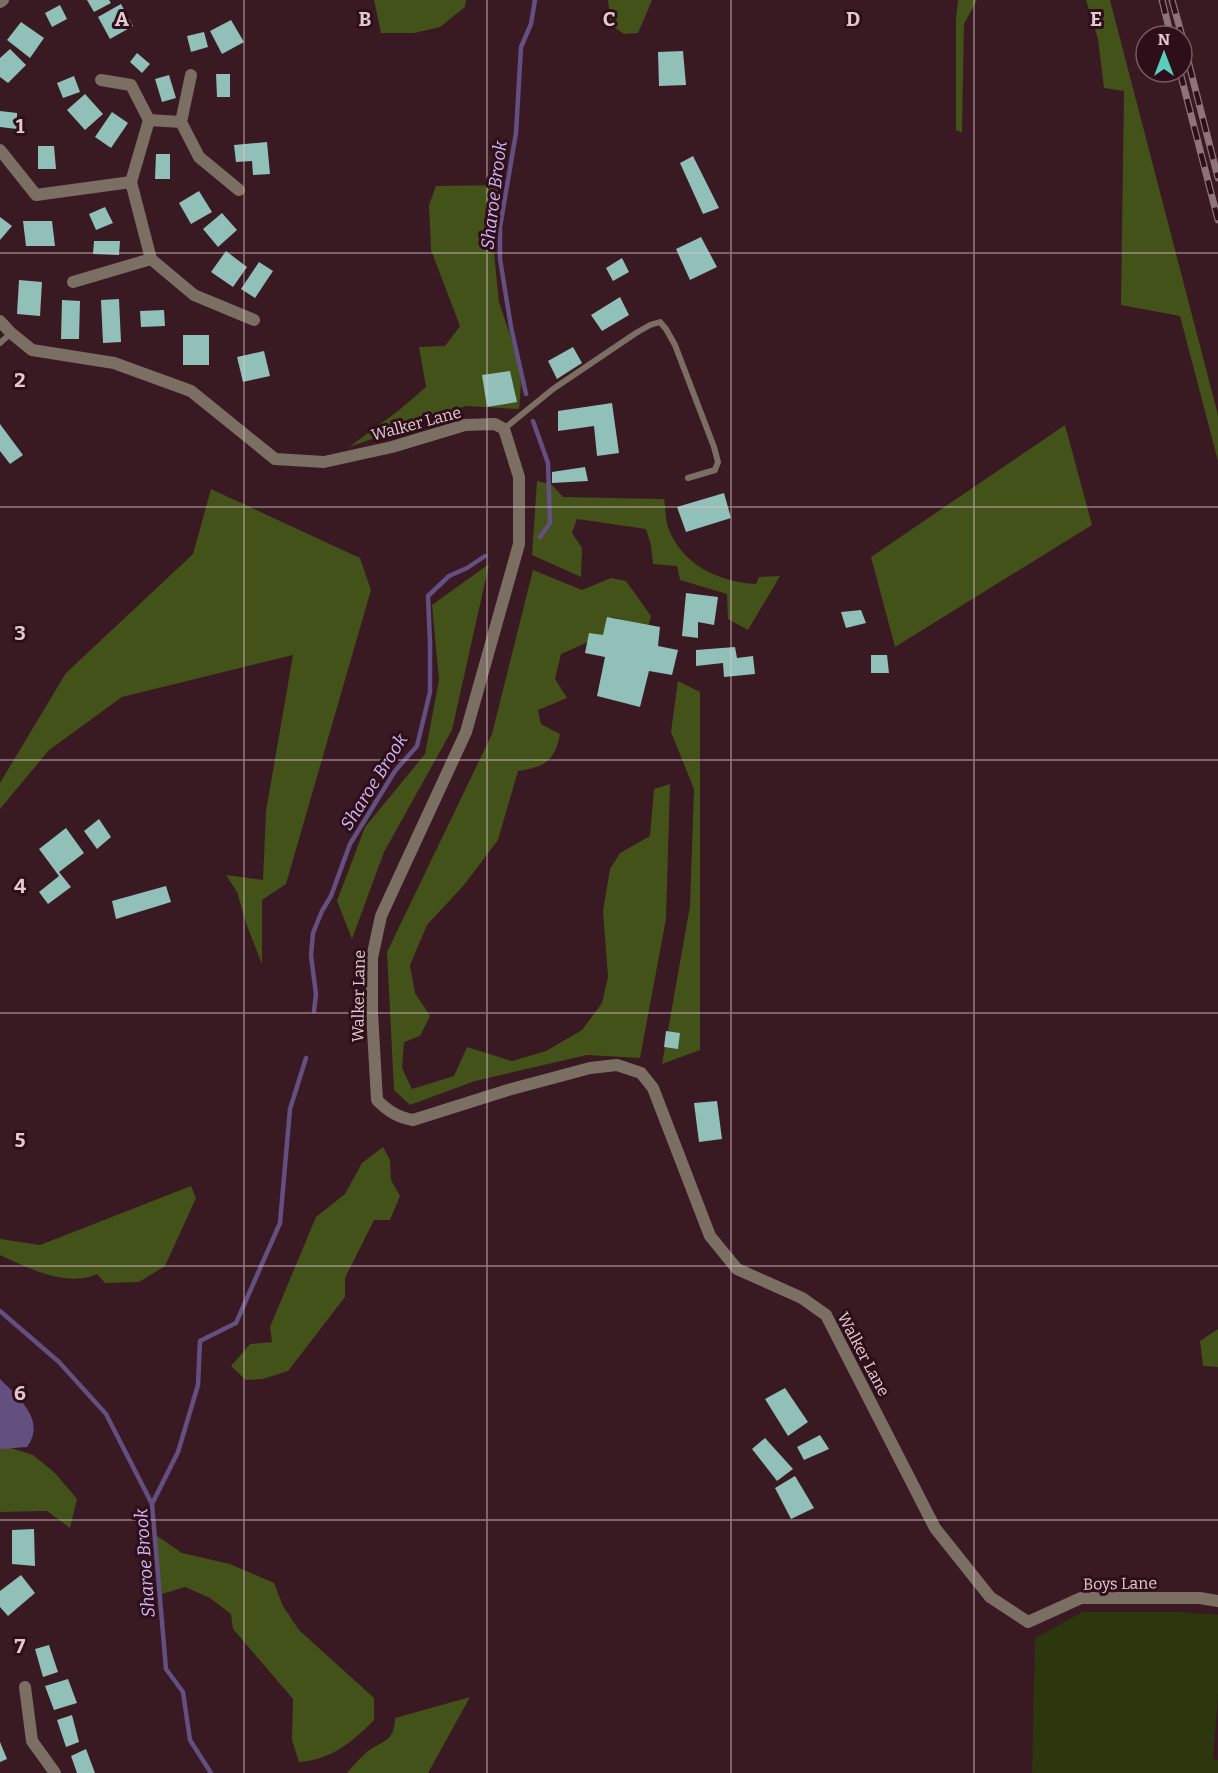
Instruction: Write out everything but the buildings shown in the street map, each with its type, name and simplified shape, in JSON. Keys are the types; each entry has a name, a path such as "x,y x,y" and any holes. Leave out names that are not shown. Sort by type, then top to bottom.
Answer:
{"street":[{"path":"192,75 182,122 199,157 239,190"},
{"path":"101,80 131,85 149,120 131,182 151,259 194,295 254,320"},
{"path":"149,120 182,122"},
{"path":"0,150 36,195 131,182"},
{"path":"73,282 151,259"},
{"name":"Walker Lane","path":"0,321 32,350 114,363 191,391 275,459 324,462 392,447 465,425 495,424 504,429 519,477 519,544 466,732 381,916 372,958 376,1100 388,1111 413,1120 497,1093 590,1068 617,1065 642,1073 653,1088 710,1236 737,1269 802,1298 826,1315 935,1528 990,1597 1028,1622"},
{"name":"Boys Lane","path":"1028,1622 1081,1598 1200,1598 1218,1601"},
{"path":"25,1688 32,1741 55,1773"}],"lane":[{"path":"504,429 562,382 636,333 660,322 675,345 718,462 715,470 688,478"},
{"path":"0,343 11,333"}],"green space":[{"path":"374,0 466,0 465,7 440,27 414,33 381,33"},
{"path":"608,0 652,0 638,33 624,34 611,25"},
{"path":"958,0 977,0 964,24 962,133 956,130"},
{"path":"1086,0 1110,0 1218,415 1218,461 1180,316 1121,305 1124,91 1104,88 1098,39"},
{"path":"501,185 493,243 499,302 517,356 521,385 519,409 466,406 349,447 426,387 419,347 445,346 460,326 431,250 429,205 436,186"},
{"path":"1065,425 1092,525 895,647 871,557"},
{"path":"537,481 551,484 563,497 664,499 667,524 674,540 692,561 703,569 728,579 756,584 759,577 780,576 748,630 728,619 727,594 680,580 677,566 653,564 646,529 577,519 572,533 582,548 581,577 532,555"},
{"path":"211,489 360,558 371,590 286,884 262,900 262,964 237,892 226,875 263,880 266,811 293,655 122,697 49,750 0,809 0,783 66,673 193,554"},
{"path":"489,564 452,730 384,852 352,939 337,901 365,827 425,754 439,680 432,605"},
{"path":"533,570 582,590 611,578 626,581 651,616 648,627 612,617 608,633 561,654 555,679 567,698 538,710 541,724 560,734 555,751 552,757 542,765 518,771 498,840 464,885 427,925 410,965 415,993 430,1016 420,1036 404,1042 402,1068 412,1089 454,1076 467,1047 512,1061 546,1051 582,1030 602,1003 608,977 603,911 610,869 620,853 650,836 654,789 670,784 666,919 640,1058 587,1055 475,1081 410,1105 394,1090 387,952 492,734"},
{"path":"678,681 700,692 700,1050 662,1064 690,906 694,789 671,732"},
{"path":"383,1147 390,1160 391,1180 400,1196 390,1220 374,1220 345,1278 345,1297 288,1371 263,1379 246,1380 231,1366 250,1344 272,1342 270,1327 316,1217 345,1194 362,1163"},
{"path":"191,1186 196,1198 165,1266 139,1282 105,1283 97,1274 85,1278 61,1278 0,1255 0,1239 40,1245"},
{"path":"1218,1329 1218,1367 1203,1366 1200,1341"},
{"path":"8,1447 33,1455 55,1473 77,1499 70,1528 47,1511 0,1512 0,1449"},
{"path":"153,1533 182,1553 230,1564 274,1583 283,1606 299,1630 374,1698 374,1720 358,1736 331,1754 299,1762 292,1740 293,1699 233,1629 231,1614 210,1598 185,1587 162,1594"},
{"path":"1083,1612 1181,1612 1218,1615 1218,1694 1213,1759 1218,1760 1218,1773 1032,1773 1035,1638"},
{"path":"470,1697 428,1773 347,1773 367,1752 387,1740 393,1732 395,1718"}],"shaded area":[{"path":"0,1379 22,1402 32,1419 34,1428 27,1447 0,1449"}],"waterway":[{"name":"Sharoe Brook","path":"526,394 511,327 500,259 500,227 516,133 521,47 531,24 535,0"},
{"name":"Sharoe Brook","path":"533,421 548,463 550,523 540,537"},
{"name":"Sharoe Brook","path":"314,1011 316,994 311,956 313,933 331,896 350,844 395,771 417,746 430,692 428,596 449,576 485,556"},
{"name":"Sharoe Brook","path":"211,1773 190,1740 183,1692 166,1669 152,1504 178,1452 198,1385 200,1341 236,1323 280,1223 290,1109 306,1058"},
{"path":"0,1311 59,1362 106,1414 152,1504"}],"railway":[{"path":"1162,0 1168,24"},
{"path":"1172,0 1179,24"},
{"path":"1183,84 1218,220"},
{"path":"1194,84 1218,178"}]}
